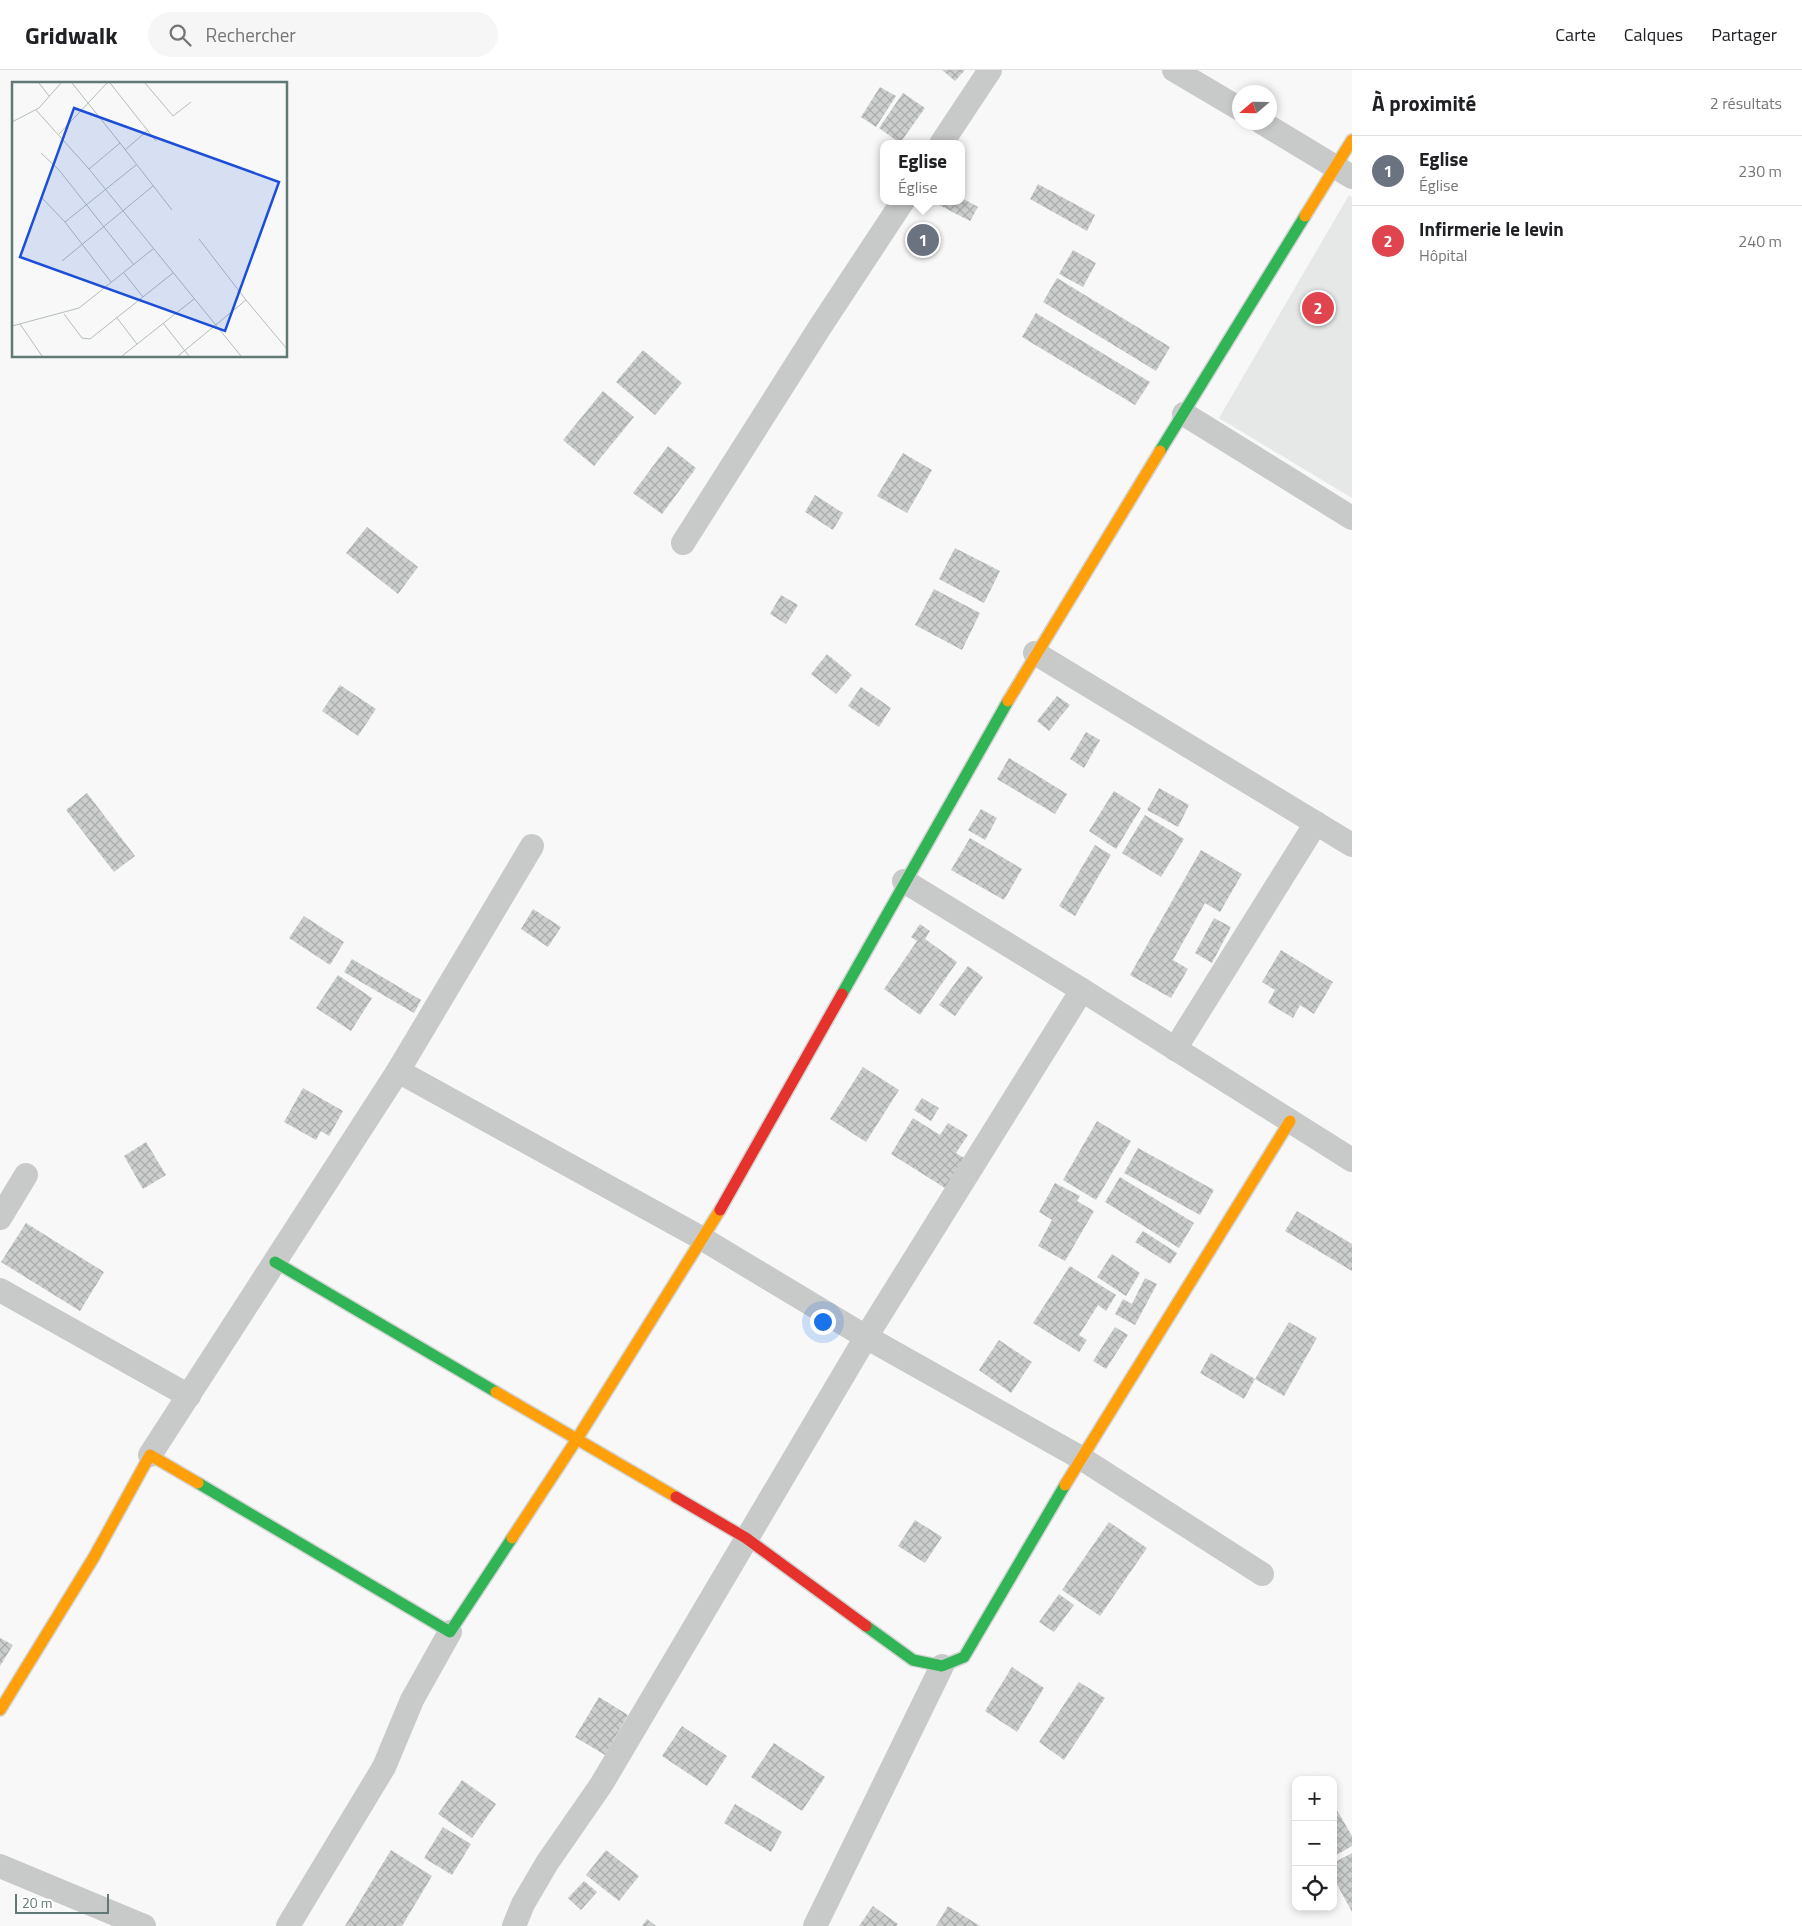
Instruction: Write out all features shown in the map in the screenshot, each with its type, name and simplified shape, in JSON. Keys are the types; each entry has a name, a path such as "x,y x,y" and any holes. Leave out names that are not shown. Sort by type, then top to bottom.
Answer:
{"street":[{"path":"944,140 990,70"},
{"path":"1174,70 1232,105"},
{"path":"1274,130 1344,172"},
{"path":"288,1926 384,1767 412,1700 450,1632 577,1439 703,1239 904,881 1035,653 1184,414 1344,172 1352,140"},
{"path":"683,543 820,327 900,205"},
{"path":"1184,414 1352,518"},
{"path":"1035,653 1352,845"},
{"path":"1175,1049 1316,823"},
{"path":"0,1710 94,1557 150,1455 398,1071 532,846"},
{"path":"904,881 1082,990 1352,1160"},
{"path":"514,1926 523,1904 547,1863 601,1785 866,1337 1082,990"},
{"path":"398,1071 703,1239 866,1337 1081,1458 1262,1574"},
{"path":"275,1262 746,1538 913,1660 942,1666 964,1657 1081,1458 1290,1121"},
{"path":"0,1218 26,1176"},
{"path":"0,1290 189,1396"},
{"path":"150,1455 450,1632"},
{"path":"815,1926 942,1666"},
{"path":"0,1866 144,1926"}],"shaded area":[{"path":"1349,195 1352,197 1352,498 1219,418"}],"building":[{"path":"942,70 965,70 955,81"},
{"path":"880,87 896,96 876,127 861,117"},
{"path":"903,93 925,108 902,140 896,140 879,128"},
{"path":"1038,184 1095,215 1087,231 1030,199"},
{"path":"965,200 978,207 970,221 939,205 965,205"},
{"path":"1073,250 1096,263 1083,287 1059,274"},
{"path":"1057,278 1170,347 1156,371 1043,302"},
{"path":"1036,313 1150,382 1135,405 1022,337"},
{"path":"643,350 682,383 655,415 616,382"},
{"path":"603,391 634,417 594,466 563,440"},
{"path":"668,446 696,468 662,514 633,493"},
{"path":"903,453 932,470 907,513 877,496"},
{"path":"815,495 843,513 833,530 805,512"},
{"path":"367,527 418,567 398,594 346,553"},
{"path":"955,548 1000,571 984,603 939,579"},
{"path":"934,589 980,613 962,650 915,625"},
{"path":"781,595 798,605 786,624 770,614"},
{"path":"827,654 852,675 836,694 811,674"},
{"path":"340,685 376,709 358,736 322,711"},
{"path":"861,687 891,708 879,727 848,706"},
{"path":"1057,696 1070,705 1049,731 1037,721"},
{"path":"1086,732 1100,740 1084,768 1070,759"},
{"path":"1009,758 1067,794 1055,814 997,779"},
{"path":"1159,788 1189,805 1178,827 1147,810"},
{"path":"1114,791 1141,808 1116,849 1089,831"},
{"path":"87,793 135,856 114,872 66,810"},
{"path":"981,809 997,818 985,840 968,830"},
{"path":"1145,815 1184,839 1161,877 1122,853"},
{"path":"970,838 1022,869 1004,900 951,870"},
{"path":"1095,845 1111,855 1075,916 1059,906"},
{"path":"1201,850 1242,874 1220,912 1205,903 1173,960 1188,969 1171,998 1130,975"},
{"path":"533,909 561,927 548,947 521,929"},
{"path":"304,916 344,942 330,965 289,938"},
{"path":"1214,918 1231,927 1212,963 1195,953"},
{"path":"920,924 930,931 925,939 957,962 920,1015 884,989 917,941 911,937"},
{"path":"1281,950 1333,982 1314,1014 1300,1005 1293,1018 1268,1003 1275,990 1262,982"},
{"path":"352,959 421,1000 414,1013 344,972"},
{"path":"968,966 983,977 955,1016 939,1005"},
{"path":"338,975 372,998 351,1031 316,1008"},
{"path":"863,1067 899,1090 866,1142 830,1119"},
{"path":"303,1088 343,1111 329,1136 321,1131 316,1140 284,1122"},
{"path":"922,1098 939,1108 931,1121 914,1110"},
{"path":"913,1118 940,1135 948,1123 968,1135 956,1153 964,1158 945,1188 891,1154"},
{"path":"1097,1121 1131,1141 1096,1200 1063,1180"},
{"path":"146,1142 166,1175 143,1189 124,1156"},
{"path":"1138,1148 1214,1190 1200,1215 1124,1173"},
{"path":"1120,1177 1194,1223 1179,1248 1105,1202"},
{"path":"1055,1183 1080,1196 1077,1201 1094,1211 1065,1261 1038,1246 1052,1220 1039,1212"},
{"path":"1297,1211 1352,1244 1352,1271 1285,1231"},
{"path":"26,1223 104,1272 80,1311 1,1262"},
{"path":"1143,1231 1177,1253 1170,1264 1135,1242"},
{"path":"1112,1254 1140,1273 1126,1296 1097,1277"},
{"path":"1070,1266 1116,1295 1106,1311 1098,1305 1079,1335 1087,1340 1079,1352 1033,1323"},
{"path":"1145,1278 1157,1284 1135,1325 1115,1314 1123,1299 1132,1304"},
{"path":"1289,1322 1317,1338 1284,1396 1255,1379"},
{"path":"1115,1327 1128,1335 1106,1369 1093,1361"},
{"path":"999,1340 1032,1362 1011,1393 979,1370"},
{"path":"1211,1353 1255,1379 1244,1399 1200,1373"},
{"path":"915,1520 942,1537 925,1563 898,1546"},
{"path":"1109,1522 1147,1548 1100,1616 1062,1590"},
{"path":"1059,1594 1074,1605 1054,1632 1039,1622"},
{"path":"0,1638 13,1645 0,1666"},
{"path":"1012,1667 1044,1688 1017,1732 985,1711"},
{"path":"1079,1682 1105,1698 1064,1760 1039,1742"},
{"path":"599,1697 628,1715 605,1755 575,1737"},
{"path":"682,1726 727,1756 707,1786 662,1756"},
{"path":"774,1743 825,1777 802,1811 751,1777"},
{"path":"462,1780 496,1804 472,1838 438,1814"},
{"path":"735,1804 782,1832 771,1852 724,1823"},
{"path":"1337,1810 1352,1836 1352,1846 1337,1855"},
{"path":"443,1827 471,1844 452,1875 424,1858"},
{"path":"391,1850 432,1876 402,1926 345,1926"},
{"path":"606,1850 639,1876 619,1901 586,1875"},
{"path":"1352,1853 1352,1912 1337,1884 1337,1861"},
{"path":"584,1881 597,1892 581,1910 568,1898"},
{"path":"873,1906 898,1924 896,1926 859,1926"},
{"path":"948,1906 980,1926 936,1926"},
{"path":"647,1919 656,1926 642,1926"}],"traffic: fast":[{"path":"1160,451 1305,216"},
{"path":"842,994 1008,701"},
{"path":"275,1262 496,1392"},
{"path":"198,1483 450,1632 512,1538"},
{"path":"866,1626 913,1660 942,1666 964,1657 1065,1485"}],"traffic: slow":[{"path":"1305,216 1352,140"},
{"path":"1008,701 1160,451"},
{"path":"1065,1485 1290,1121"},
{"path":"512,1538 577,1439 720,1210"},
{"path":"496,1392 676,1497"},
{"path":"0,1710 94,1557 150,1455 198,1483"}],"traffic: jam":[{"path":"720,1210 842,994"},
{"path":"676,1497 746,1538 866,1626"}],"place":[{"name":"Eglise","path":"923,240"},
{"name":"Infirmerie le levin","path":"1318,308"}]}
